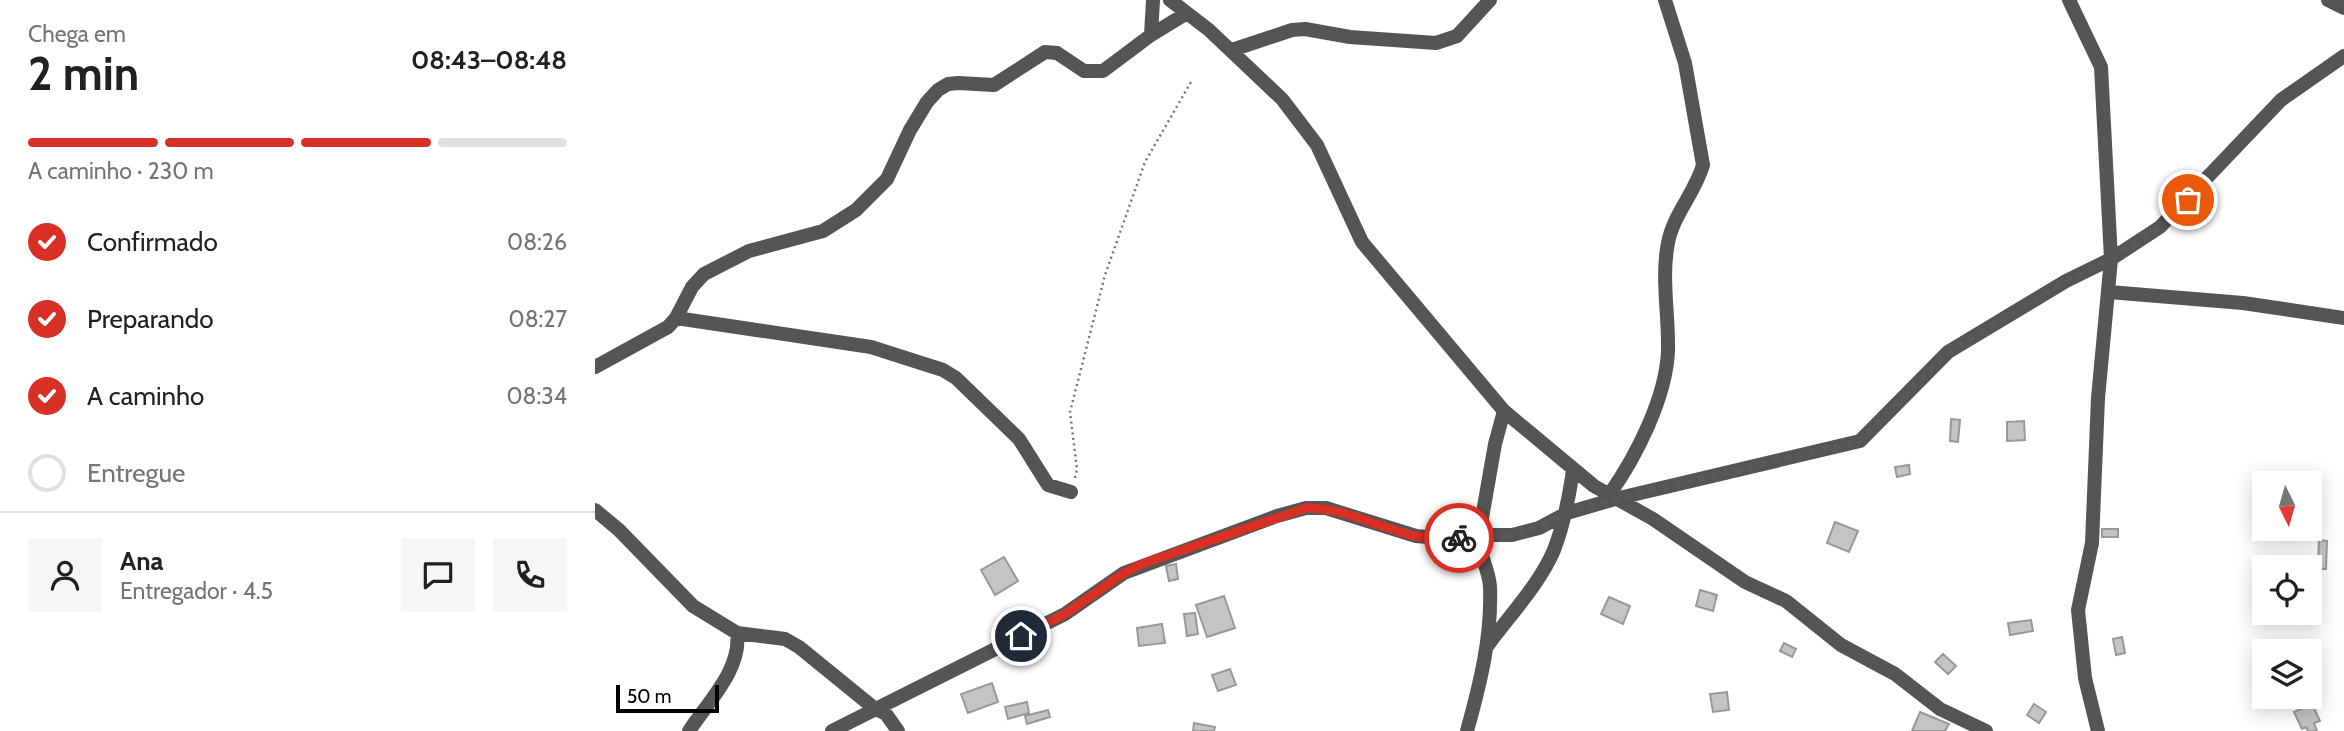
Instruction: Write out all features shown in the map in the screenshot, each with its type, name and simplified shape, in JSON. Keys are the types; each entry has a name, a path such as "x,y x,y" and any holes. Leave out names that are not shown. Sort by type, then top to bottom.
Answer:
{"street":[{"path":"1151,35 1153,0"},
{"path":"1170,0 1232,50 1282,99 1317,145 1362,242 1504,411 1573,470 1612,497 1653,519 1745,582 1786,601 1841,645 1895,674 1940,709 1986,731"},
{"path":"1232,50 1292,30 1304,29 1350,37 1436,43 1457,36 1490,0"},
{"path":"1612,497 1636,452 1664,377 1668,349 1667,245 1676,219 1698,180 1703,165 1685,63 1665,0"},
{"path":"2069,0 2101,67 2111,259 2098,398 2092,543 2078,610 2085,678 2098,731"},
{"path":"2328,0 2344,8"},
{"path":"595,368 659,334 676,318 692,287 704,274 749,251 823,231 856,210 887,179 910,130 937,90 948,84 958,83 994,85 1045,52 1057,53 1084,71 1103,71 1151,35 1187,13"},
{"path":"832,731 1065,614 1124,573 1142,564 1277,516 1306,508 1326,508 1416,536 1450,539 1479,535 1512,535 1539,528 1567,513 1612,497 1860,441 1948,352 2066,281 2111,259 2160,227 2281,100 2344,56"},
{"path":"2109,292 2243,303 2344,318"},
{"path":"676,318 871,347 943,370 956,378 1019,439 1048,485 1071,492"},
{"path":"1467,731 1487,645 1490,584 1478,550 1479,535 1495,443 1504,411"},
{"path":"1487,645 1545,566 1567,513 1573,470"},
{"path":"595,510 619,530 693,606 737,633 785,639 799,647 874,708 886,714 898,731"},
{"path":"689,731 734,665 738,652 737,633"}],"path":[{"path":"1071,492 1077,469 1070,412 1105,275 1145,162 1191,82"}],"building":[{"path":"1951,419 1960,420 1958,442 1950,441"},
{"path":"2024,421 2025,440 2007,441 2007,422"},
{"path":"1909,465 1910,474 1897,477 1895,467"},
{"path":"1835,522 1858,531 1849,552 1827,543"},
{"path":"2102,529 2118,529 2118,537 2102,537"},
{"path":"2319,541 2327,541 2326,569 2322,569 2322,555 2318,555"},
{"path":"1004,557 1018,581 995,595 981,570"},
{"path":"1176,564 1178,579 1169,581 1166,566"},
{"path":"1700,590 1717,595 1713,611 1696,606"},
{"path":"1224,596 1235,628 1207,637 1196,605"},
{"path":"1609,597 1630,606 1623,624 1601,614"},
{"path":"1195,613 1198,634 1187,636 1184,614"},
{"path":"2031,620 2033,631 2010,635 2008,623"},
{"path":"1162,624 1165,643 1139,646 1137,628"},
{"path":"2122,637 2125,653 2116,655 2113,639"},
{"path":"1044,643 1046,651 1029,654 1028,646"},
{"path":"1784,643 1796,649 1792,657 1780,651"},
{"path":"1943,654 1956,666 1948,674 1935,662"},
{"path":"1230,669 1236,685 1218,691 1212,675"},
{"path":"992,683 998,702 968,713 961,694"},
{"path":"1727,692 1729,710 1713,712 1710,694"},
{"path":"1027,702 1029,713 1008,719 1005,707"},
{"path":"2034,704 2046,712 2039,723 2027,715"},
{"path":"2314,709 2320,721 2314,723 2317,731 2308,731 2306,727 2302,729 2294,712"},
{"path":"1048,710 1050,717 1027,724 1025,716"},
{"path":"1920,712 1949,724 1945,731 1912,731"},
{"path":"1194,723 1215,727 1214,731 1193,731"}],"way so far":[{"path":"1459,538 1512,535 1539,528 1567,513 1615,499 1860,441 1874,430 1948,352 2066,281 2111,259 2160,227 2188,200"}],"route":[{"path":"1021,636 1065,614 1124,573 1142,564 1306,508 1326,508 1416,536 1459,538"}]}
